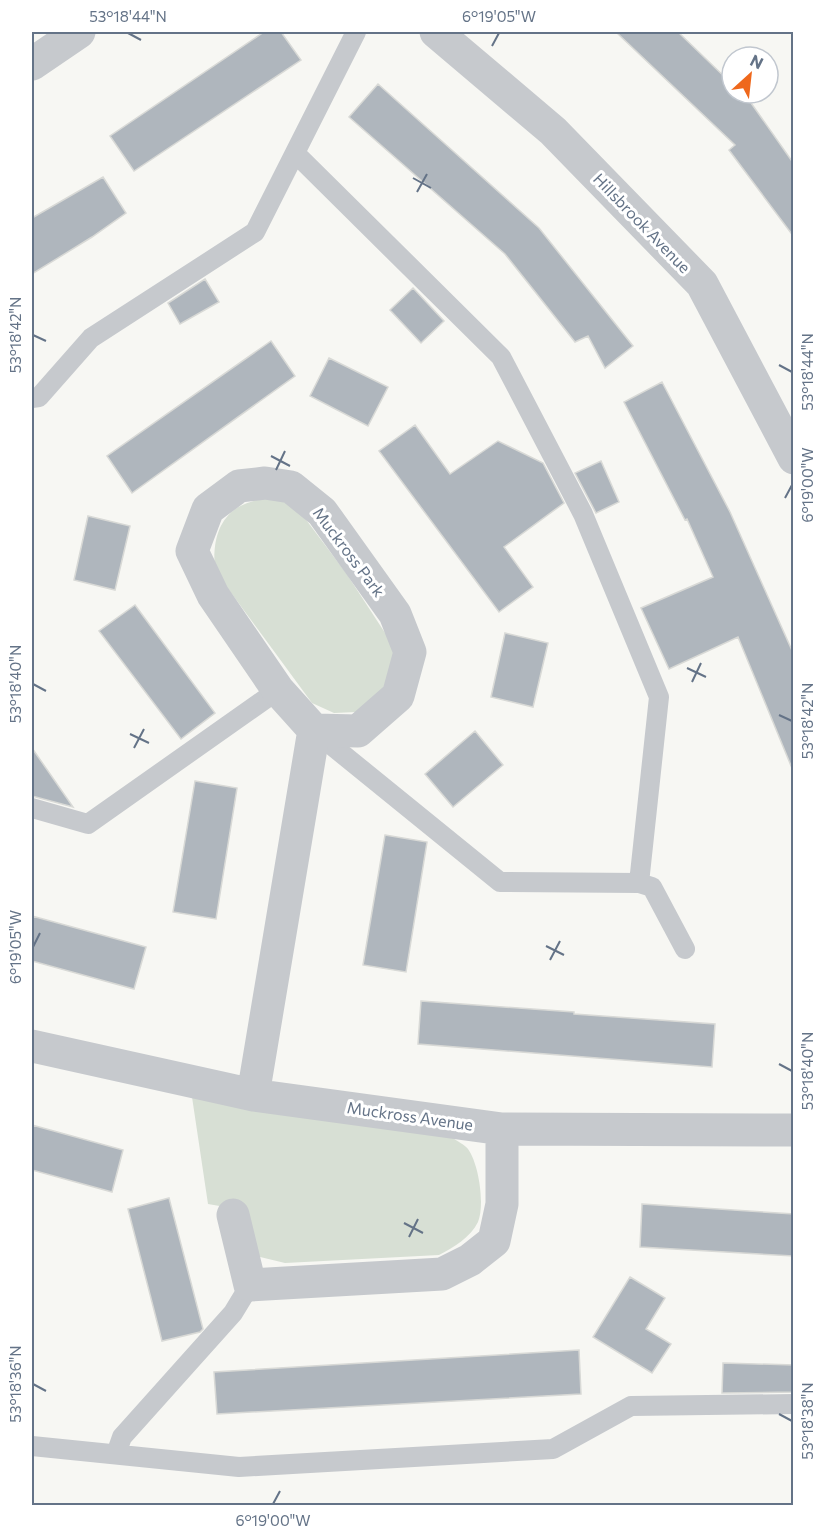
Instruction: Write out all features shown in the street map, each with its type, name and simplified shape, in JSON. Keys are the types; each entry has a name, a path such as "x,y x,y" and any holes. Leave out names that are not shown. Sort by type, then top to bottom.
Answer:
{"street":[{"path":"32,64 79,32"},
{"name":"Hillsbrook Avenue","path":"436,32 553,131 702,284 794,458"},
{"name":"Muckross Park","path":"264,483 291,487 322,512 395,614 410,652 398,696 358,730 314,730 278,690 213,595 192,551 208,509 239,486 264,483"},
{"path":"253,1095 314,730"},
{"name":"Muckross Avenue","path":"32,1046 253,1095 502,1129 794,1130"},
{"path":"233,1215 250,1285 442,1274 470,1260 494,1241 502,1204 502,1129"}],"lane":[{"path":"32,398 39,397 90,338 255,232 356,32"},
{"path":"295,153 501,357 583,514 659,697 639,883"},
{"path":"32,808 88,825 278,690"},
{"path":"314,730 500,882 639,883 652,887 685,949"},
{"path":"116,1454 122,1437 233,1313 250,1285"},
{"path":"32,1446 239,1467 553,1449 630,1406 794,1404"}],"shaded area":[{"path":"269,496 295,505 346,573 389,639 396,663 390,680 376,701 356,712 334,713 312,703 215,571 215,546 219,530 228,516 237,508"},
{"path":"192,1097 453,1138 468,1149 478,1174 481,1206 478,1222 466,1237 439,1255 285,1263 248,1254 237,1209 208,1204"}],"building":[{"path":"264,32 281,32 301,60 134,171 110,136"},
{"path":"616,32 678,32 720,72 720,105 752,105 794,164 794,237 729,150 735,145"},
{"path":"378,84 539,228 633,346 605,368 588,336 575,342 505,254 349,117"},
{"path":"103,177 126,213 32,274 32,218"},
{"path":"205,279 219,302 180,324 168,303"},
{"path":"413,288 444,321 421,343 390,310"},
{"path":"271,341 295,376 132,493 107,456"},
{"path":"329,358 388,387 368,426 310,396"},
{"path":"662,382 730,512 794,655 794,773 738,637 669,669 641,608 713,577 687,519 685,520 624,402"},
{"path":"415,425 450,474 498,441 543,463 564,503 504,547 533,587 499,612 379,451"},
{"path":"601,461 619,502 596,513 575,473"},
{"path":"88,516 130,526 115,590 74,580"},
{"path":"135,605 215,713 181,739 99,631"},
{"path":"505,633 548,643 533,707 491,697"},
{"path":"475,731 503,765 453,807 425,774"},
{"path":"32,748 73,807 32,796"},
{"path":"195,781 237,788 216,919 173,912"},
{"path":"385,835 427,842 406,972 363,965"},
{"path":"32,916 146,947 134,989 32,961"},
{"path":"421,1001 715,1024 712,1067 418,1044"},
{"path":"32,1125 123,1150 112,1192 32,1170"},
{"path":"169,1198 203,1329 200,1332 162,1341 128,1209"},
{"path":"642,1204 794,1214 794,1256 640,1247"},
{"path":"630,1277 665,1298 646,1329 671,1344 652,1373 593,1337"},
{"path":"579,1350 581,1394 217,1414 214,1372"},
{"path":"723,1363 794,1365 794,1392 722,1393"}]}
